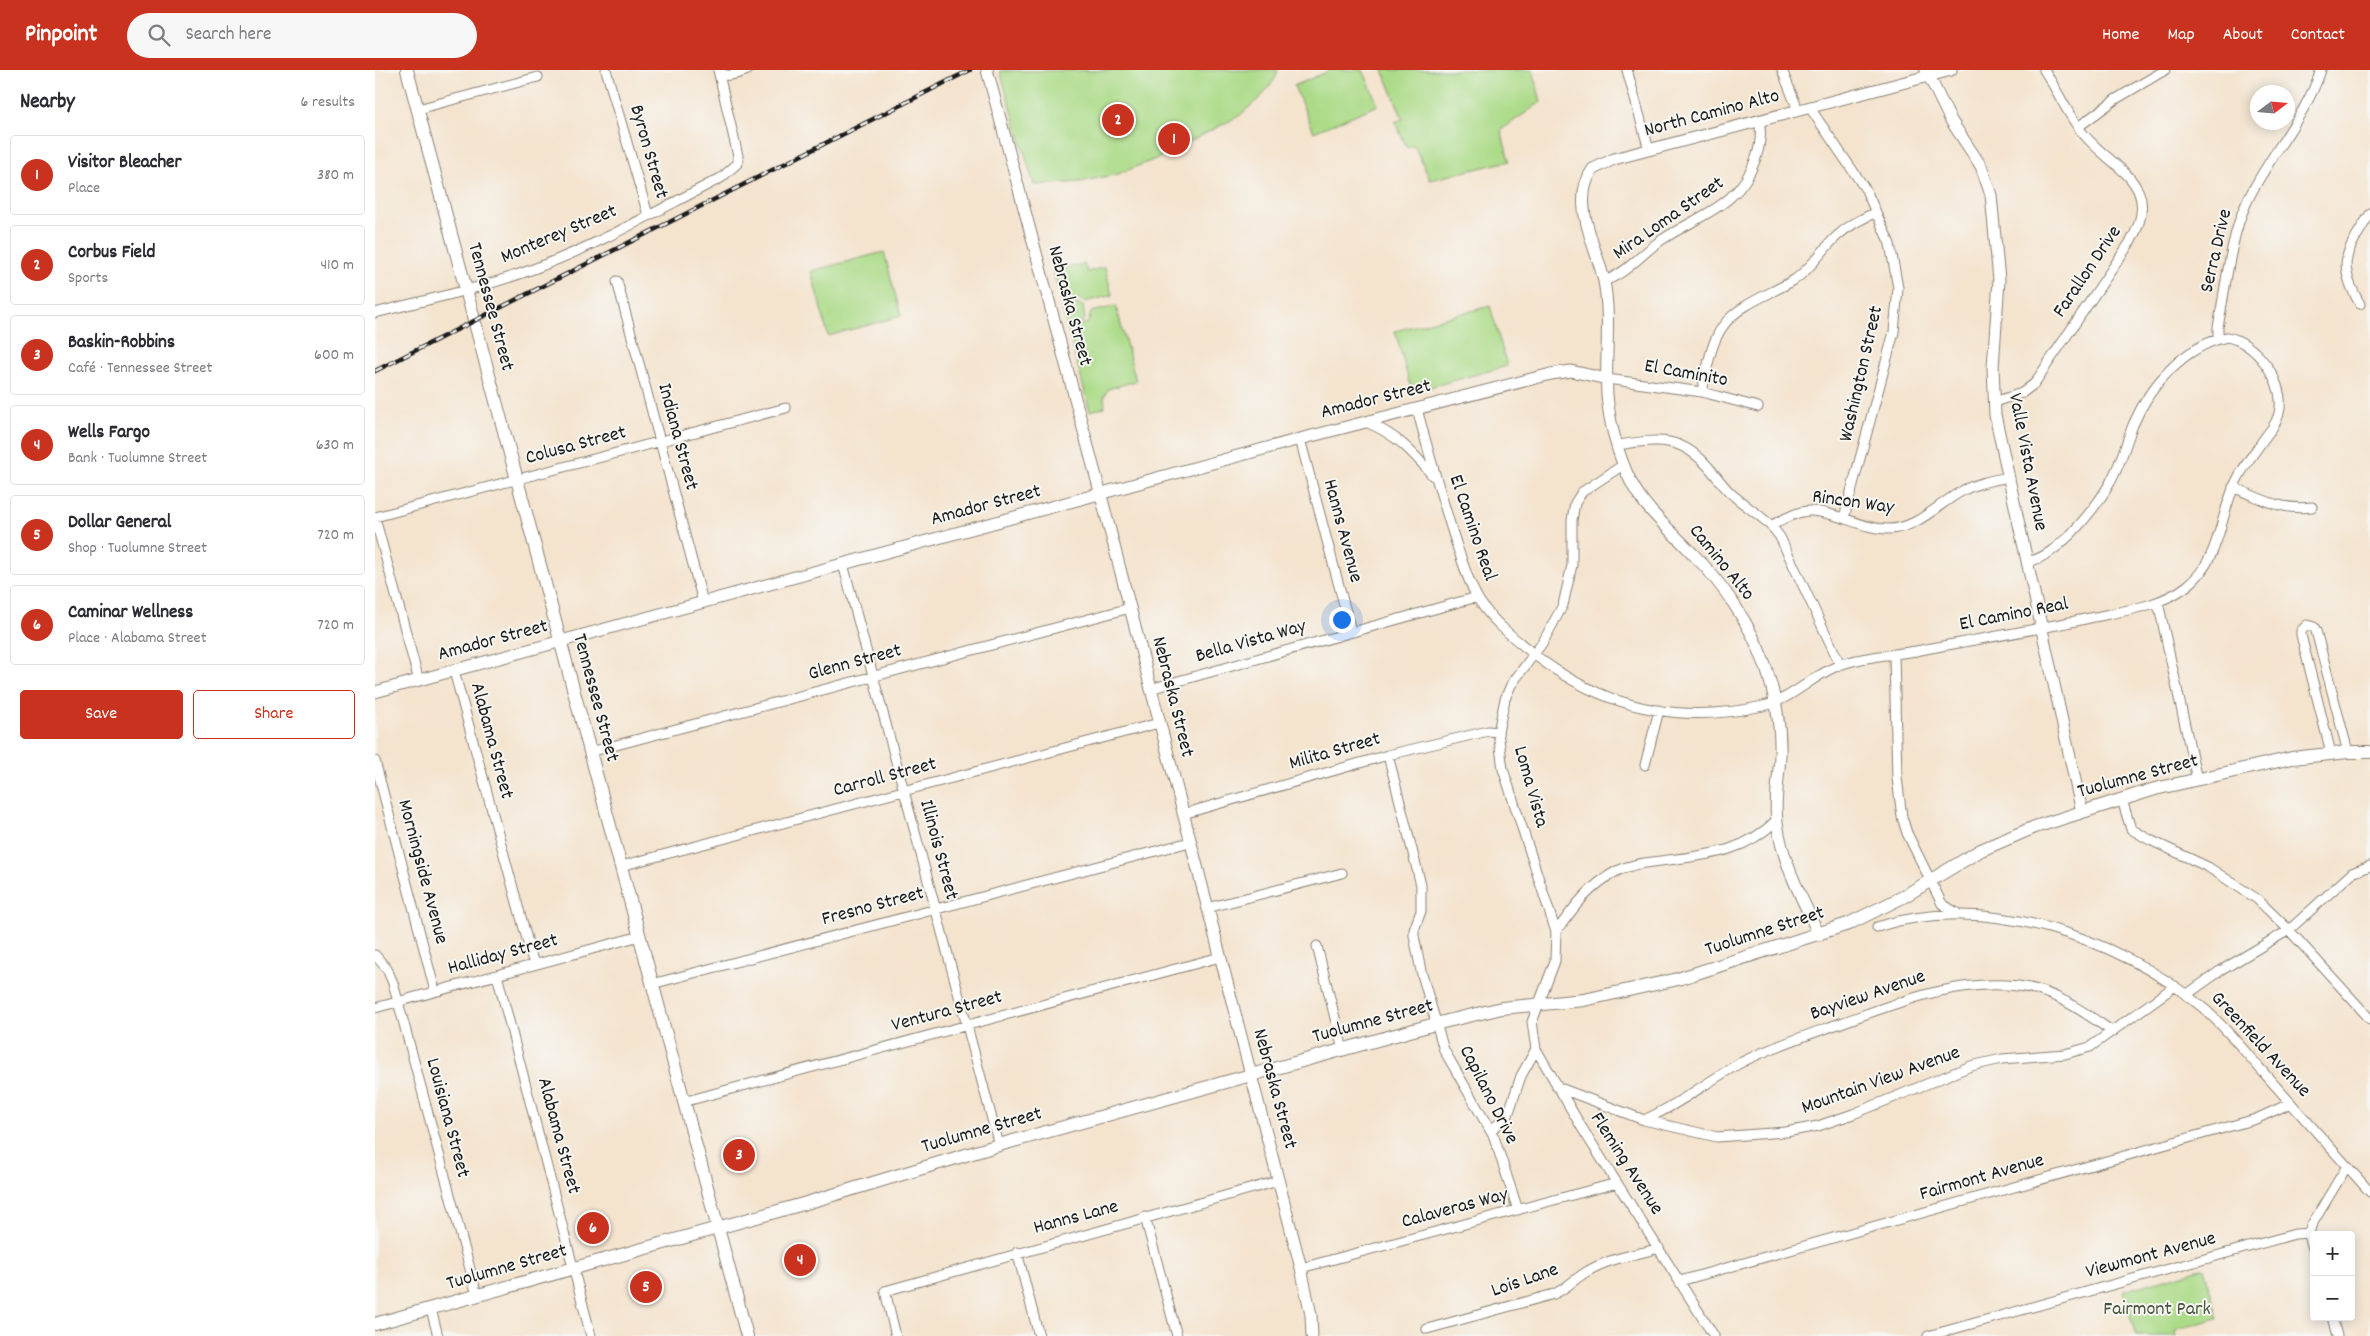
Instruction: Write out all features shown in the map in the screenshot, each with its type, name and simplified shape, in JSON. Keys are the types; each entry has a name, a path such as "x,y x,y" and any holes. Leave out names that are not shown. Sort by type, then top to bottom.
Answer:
{"main road":[{"name":"Tennessee Street","path":"407,70 747,1336"},
{"name":"Tuolumne Street","path":"376,1321 431,1309 718,1228 999,1145 1435,1024 1502,1008 1584,1000 1655,985 1819,935 1875,912 1996,842 2082,812 2197,780 2292,758 2331,753 2370,752"}],"street":[{"name":"Byron Street","path":"606,70 648,215"},
{"path":"718,70 728,76 748,70"},
{"name":"Monterey Street","path":"375,313 536,268 721,178 738,162 738,156 718,70"},
{"name":"Nebraska Street","path":"987,70 1130,608 1189,842 1301,1268 1311,1315 1312,1336"},
{"path":"1627,70 1649,150"},
{"path":"1782,70 1798,110"},
{"name":"North Camino Alto","path":"1587,220 1583,193 1593,169 1613,159 1810,108 1927,73 1951,70"},
{"name":"Farallon Drive","path":"1994,402 2022,393 2034,384 2131,241 2141,222 2141,197 2131,177 2092,143 2078,127 2044,70"},
{"path":"2078,127 2116,99 2165,70"},
{"name":"Serra Drive","path":"2218,338 2218,327 2237,231 2246,203 2312,93 2321,70"},
{"name":"Valle Vista Avenue","path":"1927,73 1950,119 1981,166 1991,195 1999,280 1993,367 1994,402 2082,812"},
{"path":"418,108 538,77"},
{"name":"Washington Street","path":"1810,108 1861,182 1876,212 1890,244 1898,288 1896,315 1868,432 1844,518"},
{"name":"Mira Loma Street","path":"1604,281 1617,277 1660,241 1720,206 1741,188 1749,176 1757,156 1761,136 1759,120"},
{"path":"1702,392 1712,349 1717,334 1725,323 1748,305 1799,276 1837,236 1853,224 1876,212"},
{"path":"2360,304 2349,284 2345,266 2349,250 2370,214"},
{"name":"Camino Alto","path":"1587,220 1604,281 1608,329 1607,395 1623,465 1644,502 1695,556 1733,606 1765,664 1776,702 1780,752 1777,820 1780,842 1791,873 1819,935"},
{"name":"Indiana Street","path":"617,281 703,602"},
{"name":"El Camino Real","path":"1417,409 1435,478 1467,574 1477,597 1501,626 1534,654 1574,682 1607,698 1659,710 1714,713 1776,702 1840,664 2043,628 2158,602 2189,584 2207,563 2218,542 2233,487 2243,468 2277,420 2280,406 2279,392 2273,376 2255,353 2235,338 2227,336 2218,338"},
{"path":"2028,562 2052,552 2084,521 2111,482 2134,423 2159,380 2194,350 2218,338"},
{"name":"Amador Street","path":"375,692 1300,439 1561,372 1571,371 1607,379"},
{"name":"El Caminito","path":"1607,379 1702,392 1758,407"},
{"name":"Colusa Street","path":"375,518 786,408"},
{"path":"1366,422 1389,432 1399,440 1435,478"},
{"name":"Hanns Avenue","path":"1300,439 1351,631"},
{"path":"1617,445 1654,440 1682,445 1698,455 1735,497 1772,525 1780,537 1840,664"},
{"name":"Loma Vista","path":"1539,1005 1555,961 1556,932 1503,769 1498,732 1505,699 1511,685 1554,624 1570,582 1575,504 1582,492 1623,465"},
{"name":"Rincon Way","path":"1772,525 1793,515 1810,510 1844,518 1870,527 1888,529 1902,527 1920,520 1963,490 2009,477"},
{"path":"2233,487 2281,507 2294,509 2312,507"},
{"path":"375,518 419,681"},
{"name":"Illinois Street","path":"843,564 999,1145"},
{"name":"Bella Vista Way","path":"1150,689 1477,597"},
{"path":"2158,602 2197,780"},
{"name":"Glenn Street","path":"590,752 1130,608"},
{"path":"2331,753 2301,635 2301,631 2307,625 2314,627 2316,631 2348,752"},
{"path":"1894,655 1899,800 1907,833 1942,904 1949,911 1958,914"},
{"name":"Alabama Street","path":"454,671 535,964"},
{"path":"1645,765 1659,710"},
{"name":"Carroll Street","path":"621,866 1159,723"},
{"name":"Milita Street","path":"1183,814 1388,755 1488,730 1498,732"},
{"name":"Capilano Drive","path":"1388,755 1421,885 1421,911 1414,930 1414,936 1435,1024 1444,1050 1490,1130 1518,1210"},
{"name":"Morningside Avenue","path":"375,761 435,991"},
{"path":"2122,800 2131,829 2208,867 2257,899 2289,930 2370,1019"},
{"path":"1556,932 1591,889 1617,871 1642,863 1722,852 1753,840 1777,820"},
{"name":"Fresno Street","path":"652,984 1189,842"},
{"path":"2186,995 2220,971 2289,930 2352,873 2370,866"},
{"path":"1207,908 1342,873"},
{"name":"Greenfield Avenue","path":"1877,927 1900,919 1958,914 2024,922 2051,928 2109,948 2175,986 2203,1008 2226,1030 2370,1192"},
{"name":"Halliday Street","path":"375,1008 640,936"},
{"path":"1317,946 1343,1050"},
{"name":"Louisiana Street","path":"375,955 387,969 397,1002 477,1296"},
{"name":"Ventura Street","path":"683,1102 1220,957"},
{"name":"Alabama Street","path":"497,975 591,1336"},
{"name":"Bayview Avenue","path":"1644,1120 1667,1110 1721,1074 1768,1050 1901,1002 1962,986 2019,986 2039,991 2076,1007 2113,1032"},
{"name":"Mountain View Avenue","path":"1557,1087 1644,1120 1717,1137 1759,1135 1819,1126 1971,1066 2002,1059 2065,1054 2090,1047 2175,986"},
{"name":"Fleming Avenue","path":"1539,1005 1532,1022 1536,1049 1557,1087 1715,1336"},
{"path":"1490,1130 1507,1118 1521,1076 1536,1049"},
{"name":"Fairmont Avenue","path":"1679,1281 2256,1120 2291,1103"},
{"path":"2310,1231 2311,1226 2347,1166"},
{"name":"Hanns Lane","path":"897,1336 885,1291 1017,1252 1278,1181"},
{"name":"Calaveras Way","path":"1301,1268 1617,1183"},
{"path":"1145,1217 1177,1336"},
{"name":"Viewmont Avenue","path":"1928,1336 2295,1234 2310,1233"},
{"name":"Lois Lane","path":"1427,1329 1553,1294 1569,1288 1587,1271 1603,1264 1659,1248"},
{"path":"1017,1252 1039,1336"},
{"path":"431,1309 438,1336"},
{"path":"2333,1321 2337,1336"}],"green space":[{"path":"1278,70 1275,79 1262,96 1239,116 1158,158 1118,174 1080,182 1034,185 1000,71"},
{"path":"1331,70 1363,70 1378,105 1314,132 1294,86"},
{"path":"1383,70 1533,70 1541,102 1501,130 1509,161 1430,180 1414,145 1407,148 1395,122 1403,119"},
{"path":"884,252 901,316 828,336 811,271"},
{"path":"1084,264 1087,272 1105,267 1112,295 1085,302 1079,299 1062,302 1053,271"},
{"path":"1074,303 1083,306 1085,319 1082,323 1067,327 1062,306"},
{"path":"1116,306 1136,381 1108,389 1104,397 1105,407 1090,411 1068,330 1088,323 1091,312"},
{"path":"1490,306 1507,366 1412,392 1395,331"},
{"name":"Fairmont Park","path":"2204,1268 2218,1318 2175,1330 2176,1336 2136,1336 2123,1291"}],"railway":[{"path":"375,371 970,70"}],"place":[{"name":"Corbus Field","path":"1118,120"},
{"name":"Visitor Bleacher","path":"1174,139"},
{"name":"Baskin-Robbins","path":"739,1155"},
{"name":"Caminar Wellness","path":"593,1228"},
{"name":"Wells Fargo","path":"800,1260"},
{"name":"Dollar General","path":"646,1287"}]}
